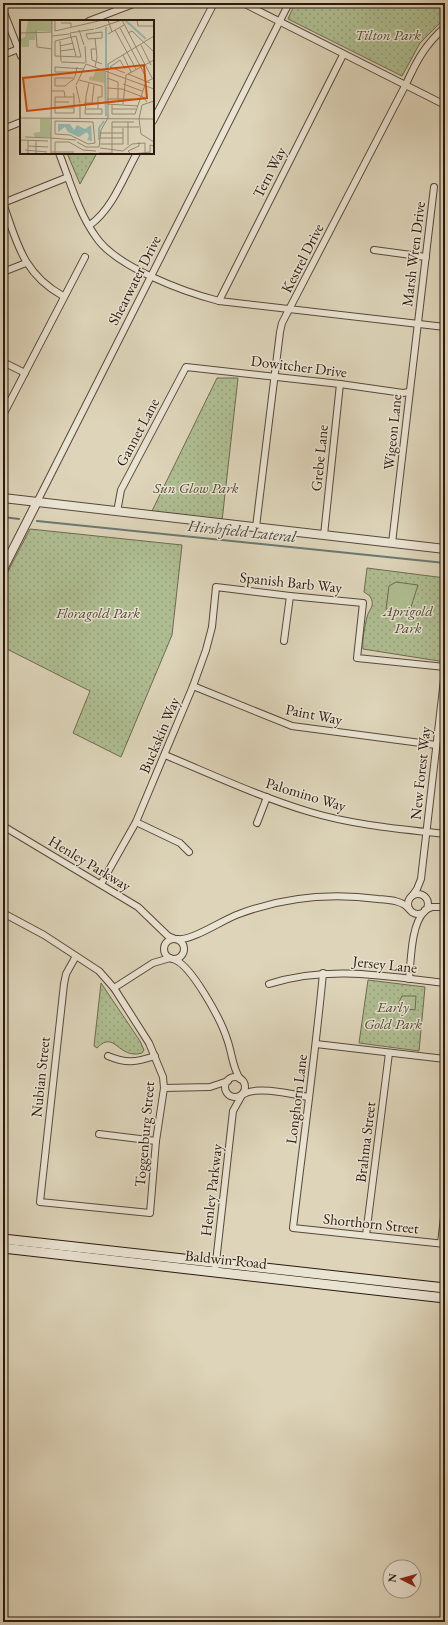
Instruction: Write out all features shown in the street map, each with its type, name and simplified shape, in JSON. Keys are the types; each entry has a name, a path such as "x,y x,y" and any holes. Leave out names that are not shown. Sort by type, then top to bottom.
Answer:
{"main road":[{"name":"Baldwin Road","path":"3,1239 215,1267 272,1278 445,1298"},
{"name":"Baldwin Road","path":"3,1248 215,1267 318,1274 445,1288"},
{"path":"272,1278 277,1274 299,1276 318,1274"}],"street":[{"path":"92,20 136,3"},
{"path":"154,119 214,3"},
{"path":"243,3 343,55 406,84 445,105"},
{"name":"Shearwater Drive","path":"3,569 289,3"},
{"path":"3,10 20,48 3,55"},
{"name":"Kestrel Drive","path":"256,527 274,376 282,323 418,58 428,43 445,27"},
{"name":"Tern Way","path":"219,301 343,55"},
{"path":"3,129 20,122"},
{"path":"59,154 81,210 95,236 109,251 152,276 184,292 219,301 445,327"},
{"path":"90,225 109,207 136,154"},
{"path":"63,296 41,282 26,263 3,203 68,177"},
{"name":"Marsh Wren Drive","path":"418,324 434,187"},
{"path":"374,250 426,257"},
{"path":"3,415 84,257"},
{"path":"3,272 26,263"},
{"name":"Wigeon Lane","path":"392,543 418,324"},
{"path":"3,362 25,373"},
{"name":"Dowitcher Drive","path":"186,367 274,376 403,393 409,392"},
{"name":"Gannet Lane","path":"117,512 121,490 186,367"},
{"name":"Grebe Lane","path":"324,535 340,384"},
{"path":"3,498 445,549"},
{"name":"Spanish Barb Way","path":"216,587 363,603 357,658 445,667"},
{"name":"Buckskin Way","path":"100,884 136,822 193,686 212,628 216,587"},
{"path":"284,641 290,596"},
{"name":"New Forest Way","path":"411,896 417,889 421,879 445,671"},
{"name":"Paint Way","path":"193,686 292,726 436,745"},
{"name":"Palomino Way","path":"165,755 267,797 332,818 445,834"},
{"path":"257,823 267,797"},
{"path":"136,822 180,842 189,852"},
{"name":"Henley Parkway","path":"3,826 143,911 170,937 176,939"},
{"name":"New Forest Way","path":"421,879 425,897"},
{"path":"394,901 417,894 425,897 431,902 444,906"},
{"path":"242,1095 245,1086 233,1064 227,1038 220,1022 187,968 184,959 186,943 196,935 240,914 289,900 335,896 394,901 406,905 417,914 431,907 444,906"},
{"path":"411,896 408,903 415,929"},
{"path":"409,979 415,929 418,919 428,903 425,897"},
{"name":"Toggenburg Street","path":"3,913 44,935 99,971 114,988 149,1043 163,1076 164,1088 156,1140 150,1213"},
{"path":"160,927 164,939 166,955 179,961 187,968"},
{"path":"114,988 153,962 169,940 196,935"},
{"path":"176,939 182,943 184,950"},
{"path":"153,962 178,958 184,950"},
{"name":"Nubian Street","path":"76,956 66,974 64,984 40,1202 150,1213"},
{"name":"Jersey Lane","path":"269,984 288,978 323,973 359,973 445,984"},
{"name":"Longhorn Lane","path":"293,1228 308,1096 316,1044 323,973"},
{"path":"316,1044 445,1060"},
{"name":"Brahma Street","path":"366,1235 389,1053"},
{"path":"108,1056 122,1062 133,1062 155,1056"},
{"path":"227,1094 226,1085 233,1064"},
{"path":"164,1088 210,1087 235,1078 242,1080 248,1086 260,1090 308,1096"},
{"path":"210,1087 236,1097 248,1092 260,1090"},
{"name":"Henley Parkway","path":"215,1267 233,1111 231,1100 227,1094"},
{"name":"Henley Parkway","path":"233,1111 242,1095"},
{"path":"98,1134 156,1140"},
{"path":"443,1243 445,1209"},
{"name":"Shorthorn Street","path":"293,1228 443,1243"}],"green space":[{"name":"Tilton Park","path":"295,3 445,3 445,18 420,43 402,76 288,19"},
{"path":"67,154 96,154 80,184"},
{"name":"Sun Glow Park","path":"217,378 238,378 222,521 151,513"},
{"name":"Floragold Park","path":"30,529 182,545 172,635 121,757 73,733 90,691 3,647 3,581"},
{"name":"Aprigold Park","path":"367,568 445,578 445,662 363,649 365,624 372,607 372,600 370,596 364,592"},
{"path":"396,582 418,585 410,610 386,609 389,586"},
{"name":"Early Gold Park","path":"368,980 425,987 419,1051 359,1043"},
{"path":"101,983 140,1041 144,1050 142,1053 134,1054 127,1052 113,1043 108,1042 103,1043 97,1048 94,1046"},
{"path":"402,996 416,996 415,1010 400,1008 399,1002"}],"waterway":[{"path":"3,517 19,519"},
{"name":"Hirshfield Lateral","path":"37,521 445,563"}]}
